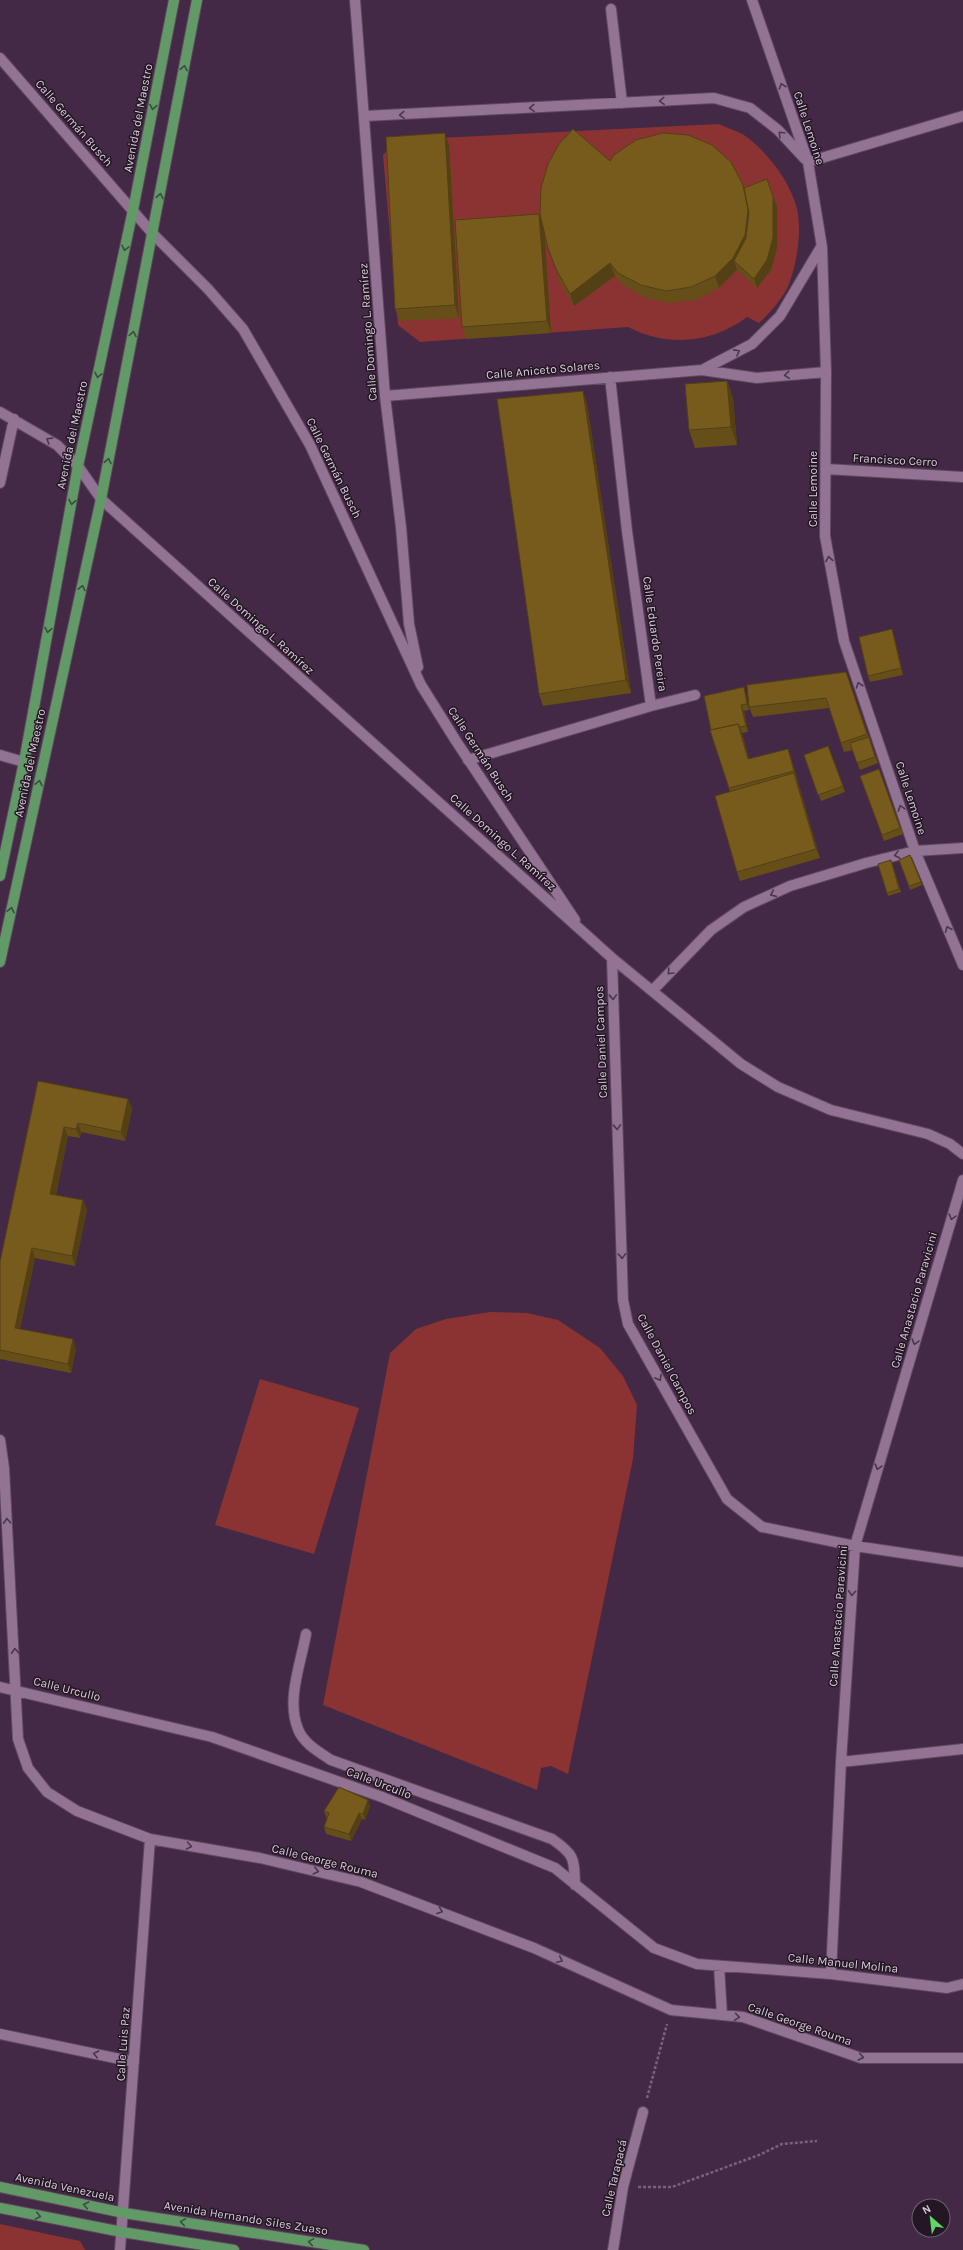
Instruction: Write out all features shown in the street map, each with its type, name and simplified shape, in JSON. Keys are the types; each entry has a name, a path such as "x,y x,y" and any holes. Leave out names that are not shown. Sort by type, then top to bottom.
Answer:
{"main road":[{"name":"Avenida del Maestro","path":"0,876 24,762 78,466 133,210 174,0"},
{"name":"Avenida del Maestro","path":"0,962 101,500 197,0"},
{"name":"Avenida Venezuela","path":"0,2187 124,2213"},
{"path":"0,2208 122,2232 234,2250"},
{"name":"Avenida Hernando Siles Zuaso","path":"124,2213 364,2250"}],"street":[{"name":"Calle Domingo L. Ramírez","path":"354,0 365,116 386,396 402,527 409,624 421,685"},
{"name":"Calle Lemoine","path":"752,0 808,162 822,247 826,372 825,536 844,641 915,851 963,965"},
{"path":"611,9 622,103"},
{"name":"Calle Germán Busch","path":"0,58 153,234 208,289 243,329 310,445 421,685 468,760 583,932"},
{"path":"365,116 714,98 750,108 778,130 808,162 963,116"},
{"name":"Calle Aniceto Solares","path":"702,370 752,344 780,316 822,247"},
{"name":"Calle Aniceto Solares","path":"386,396 702,370 757,378 826,372"},
{"name":"Calle Eduardo Pereira","path":"468,760 651,706 627,531 610,377"},
{"name":"Calle Domingo L. Ramírez","path":"0,412 57,445 78,466 101,500 612,958 741,1064 778,1087 830,1110 928,1134 950,1144 963,1154"},
{"path":"0,483 14,419"},
{"name":"Francisco Cerro","path":"826,469 963,477"},
{"path":"651,706 695,695"},
{"path":"0,756 24,762"},
{"path":"652,991 711,930 744,907 790,886 915,851 963,848"},
{"name":"Calle Daniel Campos","path":"612,958 623,1300 628,1324 727,1499 762,1527 855,1546 963,1562"},
{"name":"Calle Anastacio Paravicini","path":"831,1974 841,1762 855,1546 963,1180"},
{"name":"Calle George Rouma","path":"0,1440 4,1468 17,1690 18,1739 28,1768 47,1792 77,1811 150,1839 260,1858 361,1882 534,1948 671,2010 743,2017 861,2058 963,2058"},
{"path":"306,1634 293,1703 298,1729 312,1748 331,1760 552,1839 570,1851 574,1865 575,1885"},
{"name":"Calle Urcullo","path":"0,1687 212,1737 389,1800 554,1868 654,1948 697,1964 719,1966"},
{"path":"841,1762 963,1749"},
{"name":"Calle Luis Paz","path":"120,2250 124,2213 150,1839"},
{"path":"719,1966 722,2015"},
{"name":"Calle Manuel Molina","path":"719,1966 831,1974 947,1988 963,1984"},
{"path":"0,2034 134,2062"},
{"name":"Calle Tarapacá","path":"613,2250 623,2187 644,2112"}],"path":[{"path":"644,2112 671,2010"},
{"path":"623,2187 672,2187 759,2155 782,2144 817,2142"}],"shaded area":[{"path":"719,124 744,135 761,149 769,158 789,188 797,209 799,237 792,276 787,289 780,299 772,310 759,323 747,317 719,333 689,340 658,338 628,327 420,342 398,325 383,155 398,140"},
{"path":"490,1312 527,1313 558,1320 600,1348 623,1376 637,1405 633,1459 568,1774 551,1766 541,1768 537,1790 323,1705 390,1353 416,1329 446,1319"},
{"path":"260,1379 359,1408 314,1554 215,1525"},
{"path":"0,2224 80,2241 85,2250 0,2250"}],"building":[{"path":"573,129 610,161 614,155 636,140 663,133 688,135 712,145 731,162 743,185 748,210 745,235 733,258 715,276 691,287 666,291 641,285 618,273 610,263 570,294 556,269 548,248 540,214 541,188 548,164 559,144"},
{"path":"445,133 455,305 395,309 386,137"},
{"path":"767,179 773,197 773,238 767,260 754,279 734,261 746,238 749,213 744,188"},
{"path":"539,214 547,321 462,327 455,220"},
{"path":"727,381 731,427 689,430 685,384"},
{"path":"583,391 626,680 539,694 497,399"},
{"path":"892,629 901,668 868,676 859,637"},
{"path":"846,672 867,734 841,743 826,698 749,707 747,685"},
{"path":"744,687 747,704 741,705 746,726 740,727 738,724 711,730 704,696"},
{"path":"738,724 748,759 788,749 794,771 729,788 710,730"},
{"path":"869,737 875,757 857,763 850,743"},
{"path":"828,746 843,786 818,795 804,755"},
{"path":"879,769 900,828 882,835 860,776"},
{"path":"794,773 816,849 737,872 715,796"},
{"path":"910,855 921,882 909,886 899,860"},
{"path":"891,860 899,889 887,893 878,864"},
{"path":"38,1081 128,1099 121,1132 78,1123 76,1129 64,1127 50,1194 83,1200 72,1256 32,1248 15,1328 73,1339 68,1364 0,1350 0,1262"},
{"path":"339,1787 368,1800 363,1814 359,1813 349,1834 324,1827 329,1813 324,1811"}]}
